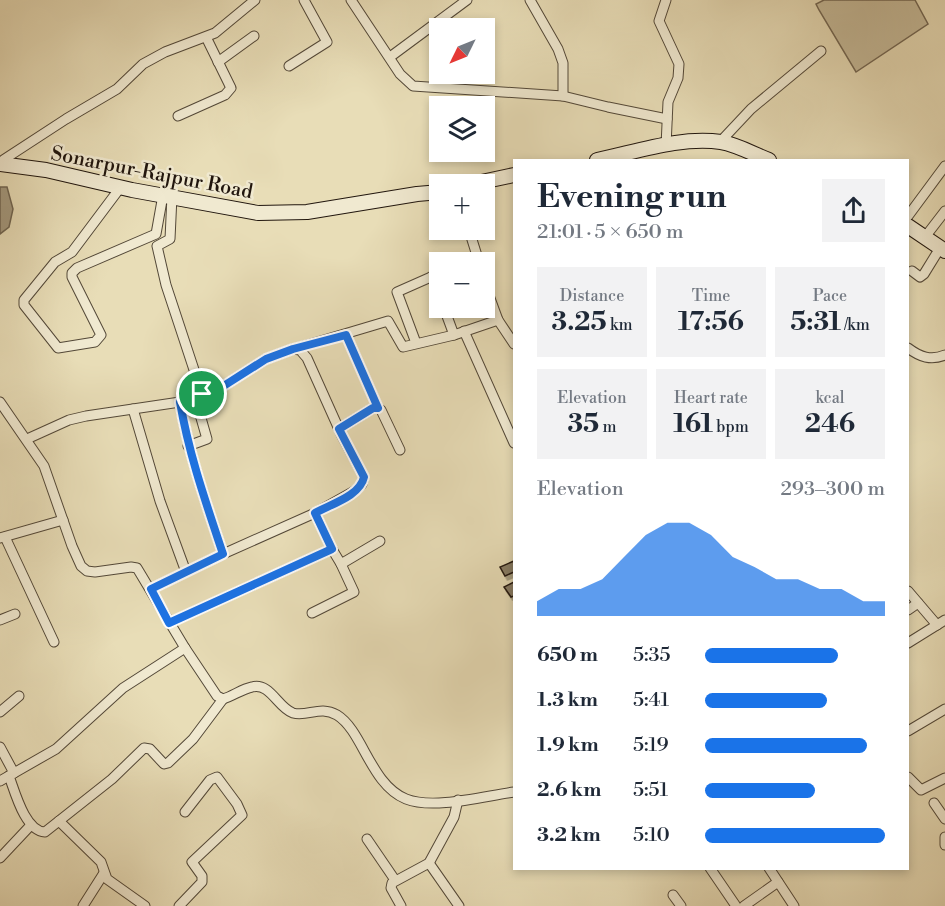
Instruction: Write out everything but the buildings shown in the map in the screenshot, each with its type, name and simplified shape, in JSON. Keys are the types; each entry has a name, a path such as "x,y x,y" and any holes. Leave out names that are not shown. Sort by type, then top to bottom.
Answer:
{"main road":[{"path":"610,159 635,157 666,146 687,142 720,142 740,147 767,159"},
{"name":"Sonarpur-Rajpur Road","path":"0,163 46,170 120,188 258,213 307,212 429,193"},
{"path":"495,179 513,175"},
{"path":"909,226 943,249"}],"street":[{"path":"237,0 243,9"},
{"path":"0,163 66,119 117,89 143,64 165,52 215,33 255,0"},
{"path":"290,66 327,42 304,0"},
{"path":"351,0 400,74 413,86 562,96 667,119"},
{"path":"390,57 467,0"},
{"path":"530,0 558,49 563,63 562,96"},
{"path":"666,0 659,21 678,64 678,78 668,102 666,146"},
{"path":"218,62 254,36"},
{"path":"178,116 229,92 231,88 206,37"},
{"path":"720,142 751,109 821,51"},
{"path":"909,223 945,166"},
{"path":"120,188 72,252 55,262 24,300 24,305 58,348 95,342 101,335 72,273 77,268 156,234 167,196"},
{"path":"167,196 170,239 157,246 166,285 199,395 207,439 188,446"},
{"path":"925,237 945,211"},
{"path":"912,271 920,277 943,249"},
{"path":"416,343 397,292 429,277"},
{"path":"495,312 513,342"},
{"path":"448,318 454,335"},
{"path":"27,439 69,420 180,402 222,387 266,359 388,321 403,347 454,335 498,320"},
{"path":"464,331 513,441"},
{"path":"346,335 378,408 400,450"},
{"path":"151,589 315,513 356,490 362,484 364,477 339,429 307,358 300,350 293,349"},
{"path":"909,349 926,358 936,359 945,355"},
{"path":"0,402 44,466 76,559 87,571 137,568 209,686 217,696 223,699"},
{"path":"180,402 188,446 223,554"},
{"path":"339,429 373,408 378,408"},
{"path":"133,409 160,501 186,572"},
{"path":"312,613 354,592 315,513"},
{"path":"54,642 2,537 63,520"},
{"path":"341,564 380,541"},
{"path":"169,623 332,549"},
{"path":"909,592 941,622 909,642"},
{"path":"909,609 918,603"},
{"path":"0,620 15,614"},
{"path":"8,777 62,744 111,698 185,648"},
{"path":"0,747 8,777 19,804 31,825 38,831 45,832 122,771 144,748 150,749 162,762 168,763 194,739 223,699 258,686 265,689 290,712 298,714 325,710 338,716 349,726 371,764 393,791 405,798 431,804 513,792"},
{"path":"0,712 19,696"},
{"path":"909,730 945,709"},
{"path":"179,906 202,882 202,876 192,862 242,815 237,804 217,777 210,780 185,812"},
{"path":"909,778 921,790 945,778"},
{"path":"402,906 391,888 392,883 429,863 453,817 458,800"},
{"path":"934,802 945,819"},
{"path":"59,821 101,862 107,879 145,906"},
{"path":"0,858 31,825"},
{"path":"945,837 945,845"},
{"path":"367,839 395,880"},
{"path":"429,863 459,906"},
{"path":"711,870 736,906"},
{"path":"770,870 794,906"},
{"path":"83,906 104,873"},
{"path":"744,906 778,882"},
{"path":"673,896 681,906"}],"shaded area":[{"path":"824,0 915,0 928,24 856,72 816,4"},
{"path":"0,187 7,187 13,209 9,227 0,234"}],"route":[{"path":"346,335 378,408 373,408 339,429 364,477 362,484 356,490 315,513 332,549 169,623 151,589 223,554 199,484 180,402 202,394 222,387 266,359 293,349 346,335"}]}
